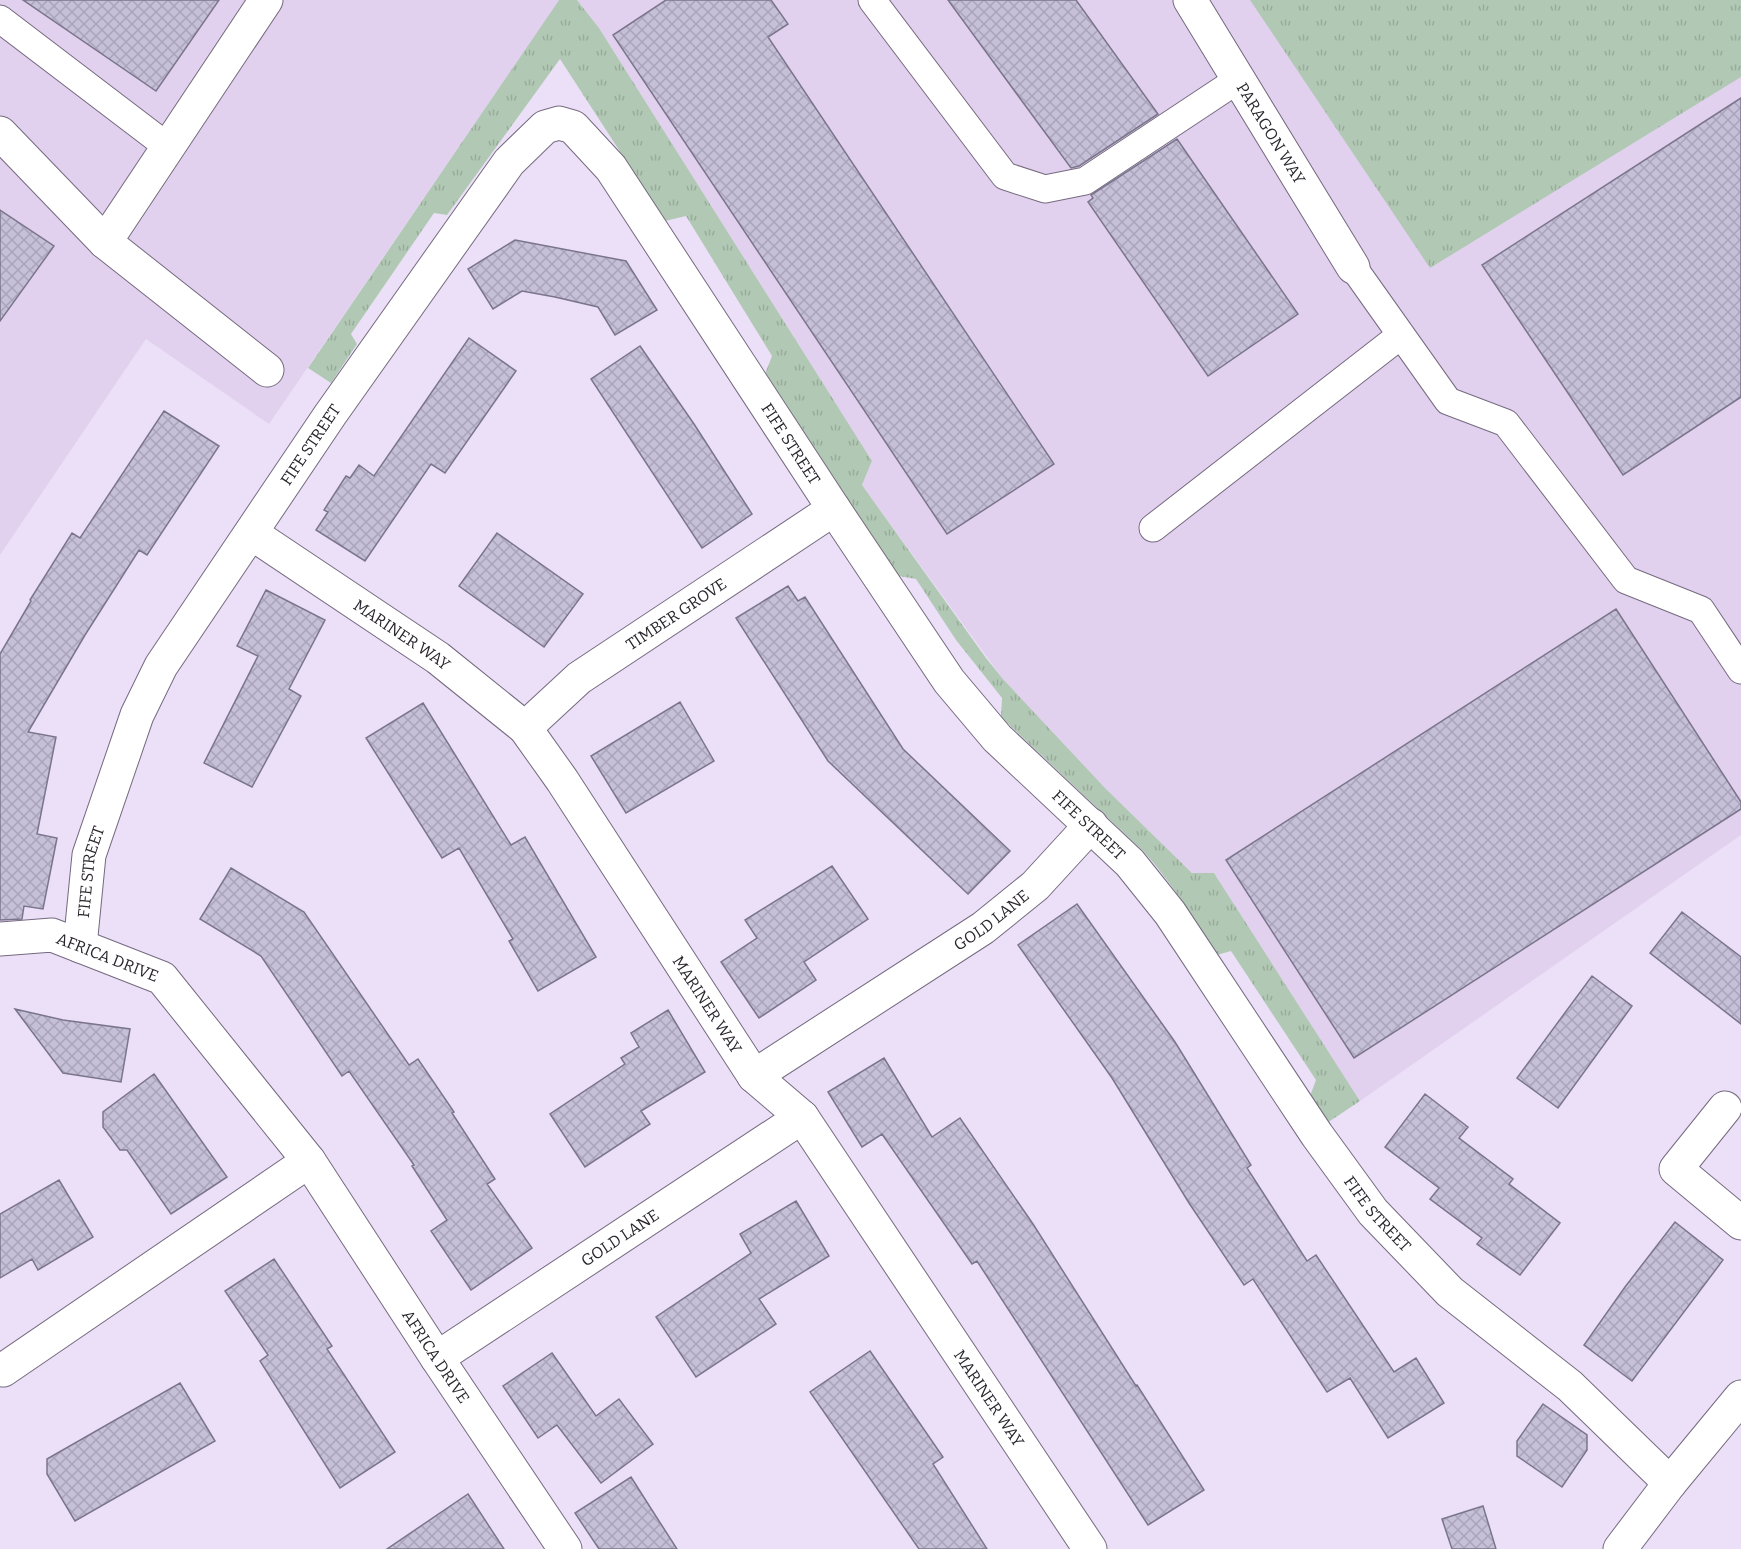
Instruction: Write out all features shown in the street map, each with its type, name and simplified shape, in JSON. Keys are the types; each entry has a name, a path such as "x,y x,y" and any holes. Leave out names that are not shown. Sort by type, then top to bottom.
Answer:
{"street":[{"path":"105,242 266,0"},
{"name":"PARAGON WAY","path":"1190,0 1353,267"},
{"name":"FIFE STREET","path":"80,946 89,855 137,715 160,666 330,415 509,162 545,127 558,123 573,127 611,168 949,681 997,738 1130,863 1170,913 1317,1135 1372,1212 1450,1292 1570,1386 1670,1483"},
{"path":"0,133 105,242 267,370"},
{"name":"TIMBER GROVE","path":"525,728 579,678 834,509"},
{"name":"MARINER WAY","path":"251,533 438,658 525,728 562,780 754,1076 802,1117 1090,1549"},
{"name":"GOLD LANE","path":"754,1076 982,928 1035,886 1091,825"},
{"name":"AFRICA DRIVE","path":"0,939 52,935 162,978 309,1161 562,1548"},
{"path":"1725,1108 1676,1169 1741,1223"},
{"name":"GOLD LANE","path":"437,1358 802,1117"},
{"path":"2,1369 309,1161"},
{"path":"1620,1549 1741,1396"}],"lane":[{"path":"872,0 1005,176 1045,189 1085,181 1239,80"},
{"path":"0,19 168,147"},
{"path":"1353,267 1448,401 1506,423 1626,580 1701,610 1741,670"},
{"path":"1153,528 1401,335"}],"shaded area":[{"path":"0,0 559,0 269,424 146,339 0,555"},
{"path":"577,0 1741,0 1741,835 1360,1101 1214,873 1192,873 1105,788 1003,679 862,485 872,461 599,28"}],"green space":[{"path":"559,0 577,0 599,28 872,461 862,485 986,658 1105,788 1192,873 1214,873 1360,1101 1327,1123 1310,1096 1316,1080 1231,951 1217,955 1183,902 1145,853 1001,717 1002,698 956,640 916,579 899,576 765,374 772,356 686,216 665,221 560,59 447,215 434,213 351,334 357,344 331,383 308,368"},
{"path":"1250,0 1741,0 1741,77 1430,268"}],"building":[{"path":"23,0 219,0 156,91"},
{"path":"666,0 771,0 788,24 768,37 1054,464 947,534 613,35"},
{"path":"948,0 1076,0 1158,114 1079,166 1071,168"},
{"path":"1741,98 1741,397 1623,475 1482,265"},
{"path":"1177,139 1298,314 1208,376 1088,202 1093,198 1091,195"},
{"path":"0,210 54,246 0,321"},
{"path":"515,240 626,261 657,310 615,335 598,307 555,297 522,291 493,309 468,269"},
{"path":"469,338 516,371 445,473 431,464 365,561 316,530 328,512 324,510 346,476 350,478 359,465 374,476"},
{"path":"640,346 752,514 702,548 591,379"},
{"path":"164,411 219,446 147,555 139,550 85,635 28,732 56,737 37,834 57,838 43,909 24,906 22,919 0,920 0,654 30,600 72,533 80,538"},
{"path":"497,533 583,594 544,647 459,586"},
{"path":"788,586 798,601 805,597 903,749 1010,851 968,894 828,761 736,618"},
{"path":"266,590 325,620 289,689 301,696 252,787 204,763 258,656 237,646"},
{"path":"1616,609 1741,802 1741,809 1354,1058 1226,860"},
{"path":"680,702 714,761 626,813 591,756"},
{"path":"423,703 511,845 525,837 596,957 538,991 509,941 513,939 459,848 442,858 366,738"},
{"path":"832,866 868,919 804,962 816,980 759,1018 721,962 757,938 745,920"},
{"path":"231,868 304,912 409,1065 418,1059 495,1179 487,1184 532,1248 471,1290 431,1231 447,1220 412,1166 414,1165 349,1071 342,1076 261,956 200,919"},
{"path":"1077,904 1175,1042 1251,1165 1247,1168 1307,1261 1316,1255 1394,1372 1416,1358 1444,1403 1388,1438 1350,1378 1327,1392 1253,1279 1244,1285 1189,1203 1112,1078 1018,945"},
{"path":"1682,912 1741,957 1741,1024 1650,953"},
{"path":"1592,976 1632,1006 1558,1108 1517,1078"},
{"path":"15,1009 63,1020 130,1029 121,1082 63,1073"},
{"path":"668,1010 705,1072 641,1111 650,1124 585,1167 550,1114 625,1064 621,1058 639,1047 631,1033"},
{"path":"884,1058 932,1137 960,1118 1033,1224 1204,1490 1148,1525 977,1261 972,1264 882,1134 862,1147 828,1092"},
{"path":"154,1074 227,1177 171,1214 127,1150 120,1150 103,1127 103,1112"},
{"path":"1425,1094 1468,1127 1459,1138 1513,1179 1509,1184 1560,1223 1520,1275 1477,1244 1482,1238 1430,1199 1439,1188 1385,1147"},
{"path":"59,1180 93,1237 38,1270 32,1259 0,1278 0,1214"},
{"path":"796,1201 829,1256 759,1299 776,1324 696,1377 656,1317 751,1253 740,1234"},
{"path":"1675,1222 1723,1260 1632,1381 1584,1345"},
{"path":"274,1259 332,1346 327,1349 395,1452 340,1488 260,1361 268,1355 225,1291"},
{"path":"870,1351 943,1457 933,1464 987,1549 919,1549 810,1392"},
{"path":"552,1353 596,1416 619,1399 653,1444 601,1483 557,1425 538,1438 503,1386"},
{"path":"180,1383 215,1441 75,1521 47,1474 47,1459"},
{"path":"1543,1404 1587,1435 1587,1450 1562,1487 1517,1456 1517,1441"},
{"path":"631,1477 677,1549 599,1549 575,1513"},
{"path":"468,1494 504,1549 387,1549"},
{"path":"1483,1506 1496,1549 1452,1549 1442,1519"}]}
